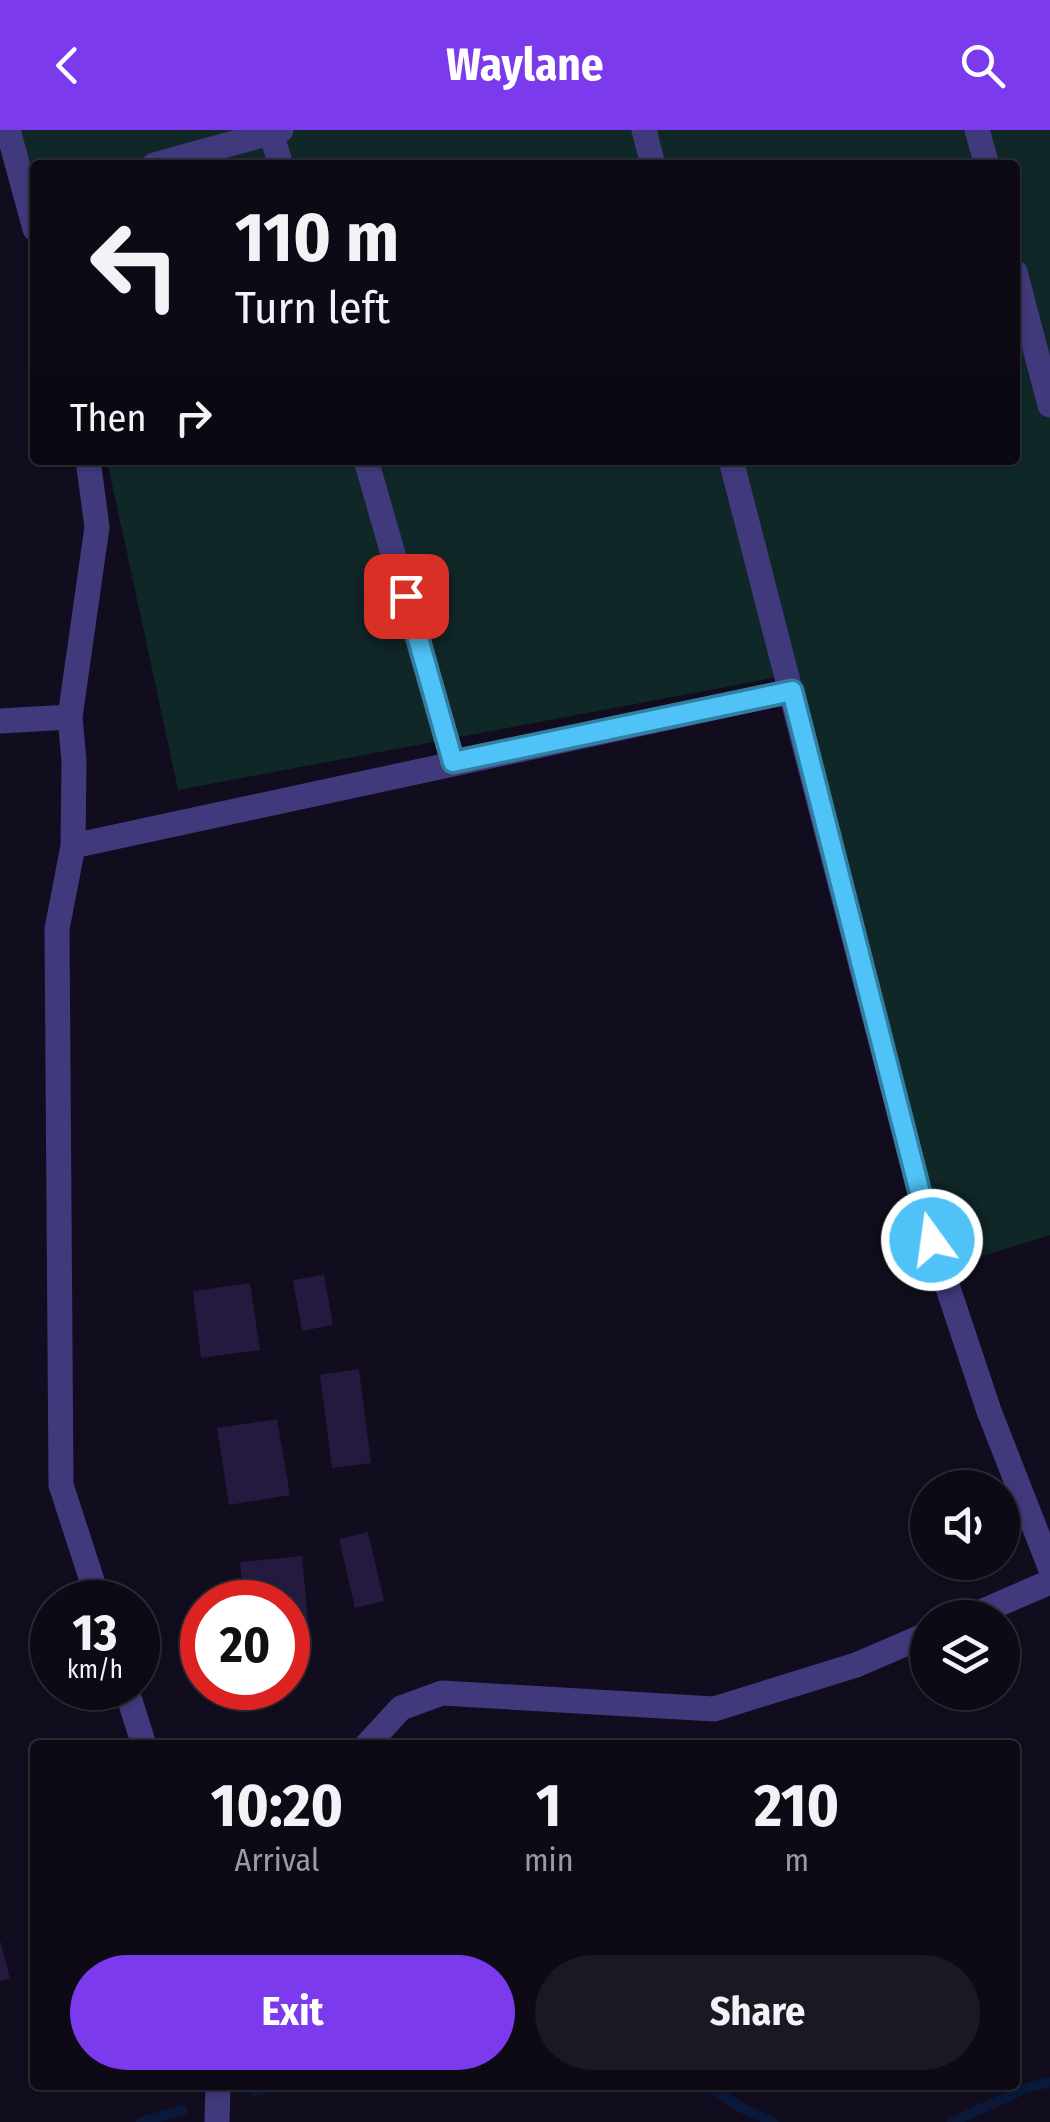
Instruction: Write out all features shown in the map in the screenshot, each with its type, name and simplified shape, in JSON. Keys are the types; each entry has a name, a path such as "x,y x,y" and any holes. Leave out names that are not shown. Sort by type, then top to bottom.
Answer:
{"street":[{"path":"8,130 30,196"},
{"path":"644,130 652,160"},
{"path":"978,130 986,160"},
{"path":"172,160 274,131 279,160"},
{"path":"0,199 30,199"},
{"path":"1020,291 1050,404"},
{"path":"89,465 97,527 70,717 74,760 72,846 56,928 61,1485 91,1580"},
{"path":"367,465 453,762"},
{"path":"732,465 932,1240 990,1411 1050,1566"},
{"path":"72,846 792,691"},
{"path":"0,721 70,717"},
{"path":"1008,1600 1050,1582"},
{"path":"372,1740 402,1708 442,1693 714,1709 856,1665 910,1642"},
{"path":"133,1710 142,1740"},
{"path":"217,2122 218,2090"}],"green space":[{"path":"19,130 1050,130 1050,1235 951,1266 794,674 178,790 108,465 1020,465 1020,160 30,160 30,166"}],"building":[{"path":"324,1275 333,1325 302,1331 293,1280"},
{"path":"250,1283 260,1350 201,1358 193,1291"},
{"path":"359,1369 371,1463 332,1468 320,1375"},
{"path":"277,1419 290,1495 229,1505 217,1428"},
{"path":"368,1532 384,1601 355,1608 339,1539"},
{"path":"302,1556 304,1580 242,1580 240,1562"},
{"path":"0,1940 10,1979 0,1981"}],"waterway":[{"path":"952,2122 1027,2088 1050,2082"},
{"path":"254,2091 258,2090"},
{"path":"715,2090 773,2122"},
{"path":"141,2122 183,2110"}],"route":[{"path":"406,596 453,762 792,691 932,1240"}]}
